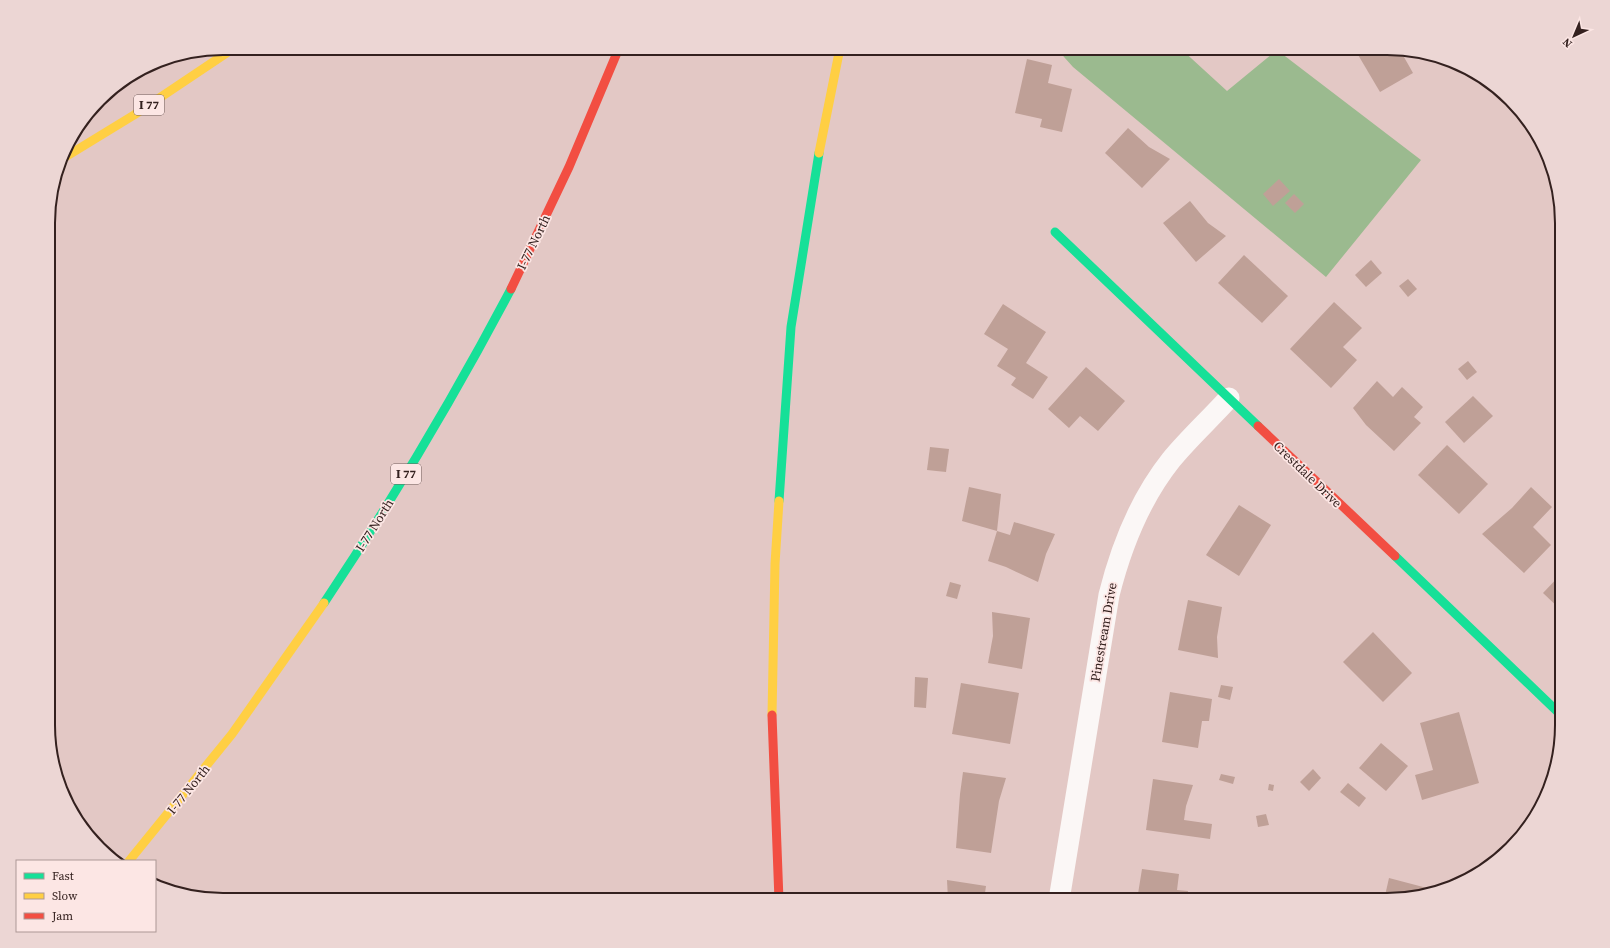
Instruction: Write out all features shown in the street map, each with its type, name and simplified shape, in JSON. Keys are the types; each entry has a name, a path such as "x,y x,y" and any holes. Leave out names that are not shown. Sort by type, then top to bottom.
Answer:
{"main road":[{"name":"I 77","path":"69,154 223,55"},
{"name":"I-77 North","path":"130,860 244,718 293,650 362,545 415,459 466,371 514,283 558,189 616,55"},
{"path":"778,893 773,761 772,677 775,564 784,412 791,327 815,173 839,55"},
{"name":"Crestdale Drive","path":"1055,232 1555,709"}],"street":[{"name":"Pinestream Drive","path":"1060,893 1108,594 1115,569 1124,544 1146,499 1170,461 1229,398"}],"green space":[{"path":"1062,55 1188,55 1227,91 1271,55 1284,55 1421,160 1326,277 1073,67"}],"building":[{"path":"1358,55 1403,55 1413,73 1380,92"},
{"path":"1027,59 1052,65 1048,83 1072,89 1062,132 1040,127 1042,119 1015,113"},
{"path":"1128,128 1149,147 1170,159 1142,188 1105,153"},
{"path":"1279,179 1290,191 1273,206 1263,194"},
{"path":"1294,194 1304,204 1295,213 1285,203"},
{"path":"1190,201 1208,223 1226,236 1196,262 1163,223"},
{"path":"1244,255 1288,296 1262,323 1218,283"},
{"path":"1371,260 1382,273 1366,287 1355,275"},
{"path":"1408,279 1417,289 1408,297 1399,286"},
{"path":"1334,302 1362,328 1343,347 1357,360 1331,388 1290,349"},
{"path":"1003,304 1046,332 1026,363 1048,377 1033,399 1011,385 1016,378 997,366 1008,349 984,334"},
{"path":"1468,361 1477,372 1467,380 1458,369"},
{"path":"1086,367 1125,401 1098,431 1080,416 1069,428 1048,409"},
{"path":"1377,381 1393,397 1402,387 1423,407 1414,417 1421,423 1394,451 1366,425 1353,408"},
{"path":"1473,396 1493,416 1464,443 1445,422"},
{"path":"1447,445 1488,484 1459,514 1418,475"},
{"path":"930,447 949,449 946,472 927,470"},
{"path":"969,487 1001,494 997,531 962,521"},
{"path":"1531,487 1552,507 1533,527 1551,545 1524,573 1482,534 1512,508"},
{"path":"1239,505 1271,525 1239,576 1206,555"},
{"path":"1014,522 1055,534 1046,554 1038,582 1006,567 988,561 997,531 1010,535"},
{"path":"1555,580 1555,604 1543,593"},
{"path":"950,582 961,585 957,599 946,596"},
{"path":"1188,600 1222,607 1217,637 1218,658 1178,650"},
{"path":"992,612 1030,618 1022,669 988,663 993,636"},
{"path":"1373,632 1412,673 1383,702 1343,662"},
{"path":"915,677 928,678 926,708 914,707"},
{"path":"961,683 1019,693 1010,744 952,734"},
{"path":"1221,685 1233,687 1230,700 1218,697"},
{"path":"1170,692 1212,699 1209,721 1202,721 1198,748 1162,742"},
{"path":"1459,712 1479,783 1422,800 1415,775 1433,770 1420,723"},
{"path":"1381,743 1408,766 1386,791 1359,768"},
{"path":"1313,769 1321,778 1309,791 1300,782"},
{"path":"963,772 1006,778 999,801 991,853 956,848"},
{"path":"1221,774 1235,777 1233,784 1219,780"},
{"path":"1153,779 1193,785 1186,806 1184,820 1212,824 1210,839 1146,830"},
{"path":"1348,783 1366,798 1359,807 1340,792"},
{"path":"1269,784 1274,785 1273,791 1268,790"},
{"path":"1266,814 1269,825 1258,827 1256,816"},
{"path":"1142,869 1179,874 1177,890 1188,891 1188,893 1138,893"},
{"path":"1389,878 1427,888 1409,892 1386,893"},
{"path":"947,880 986,886 985,893 948,893"}],"traffic: fast":[{"path":"779,501 791,327 819,153"},
{"path":"1055,232 1258,426"},
{"path":"324,603 422,448 511,289"},
{"path":"1395,556 1555,709"}],"traffic: slow":[{"path":"69,154 134,115 224,55"},
{"path":"819,153 839,55"},
{"path":"772,715 775,564 779,501"},
{"path":"130,860 232,734 324,603"}],"traffic: jam":[{"path":"511,289 569,167 616,55"},
{"path":"1258,426 1395,556"},
{"path":"772,715 779,893"}]}
